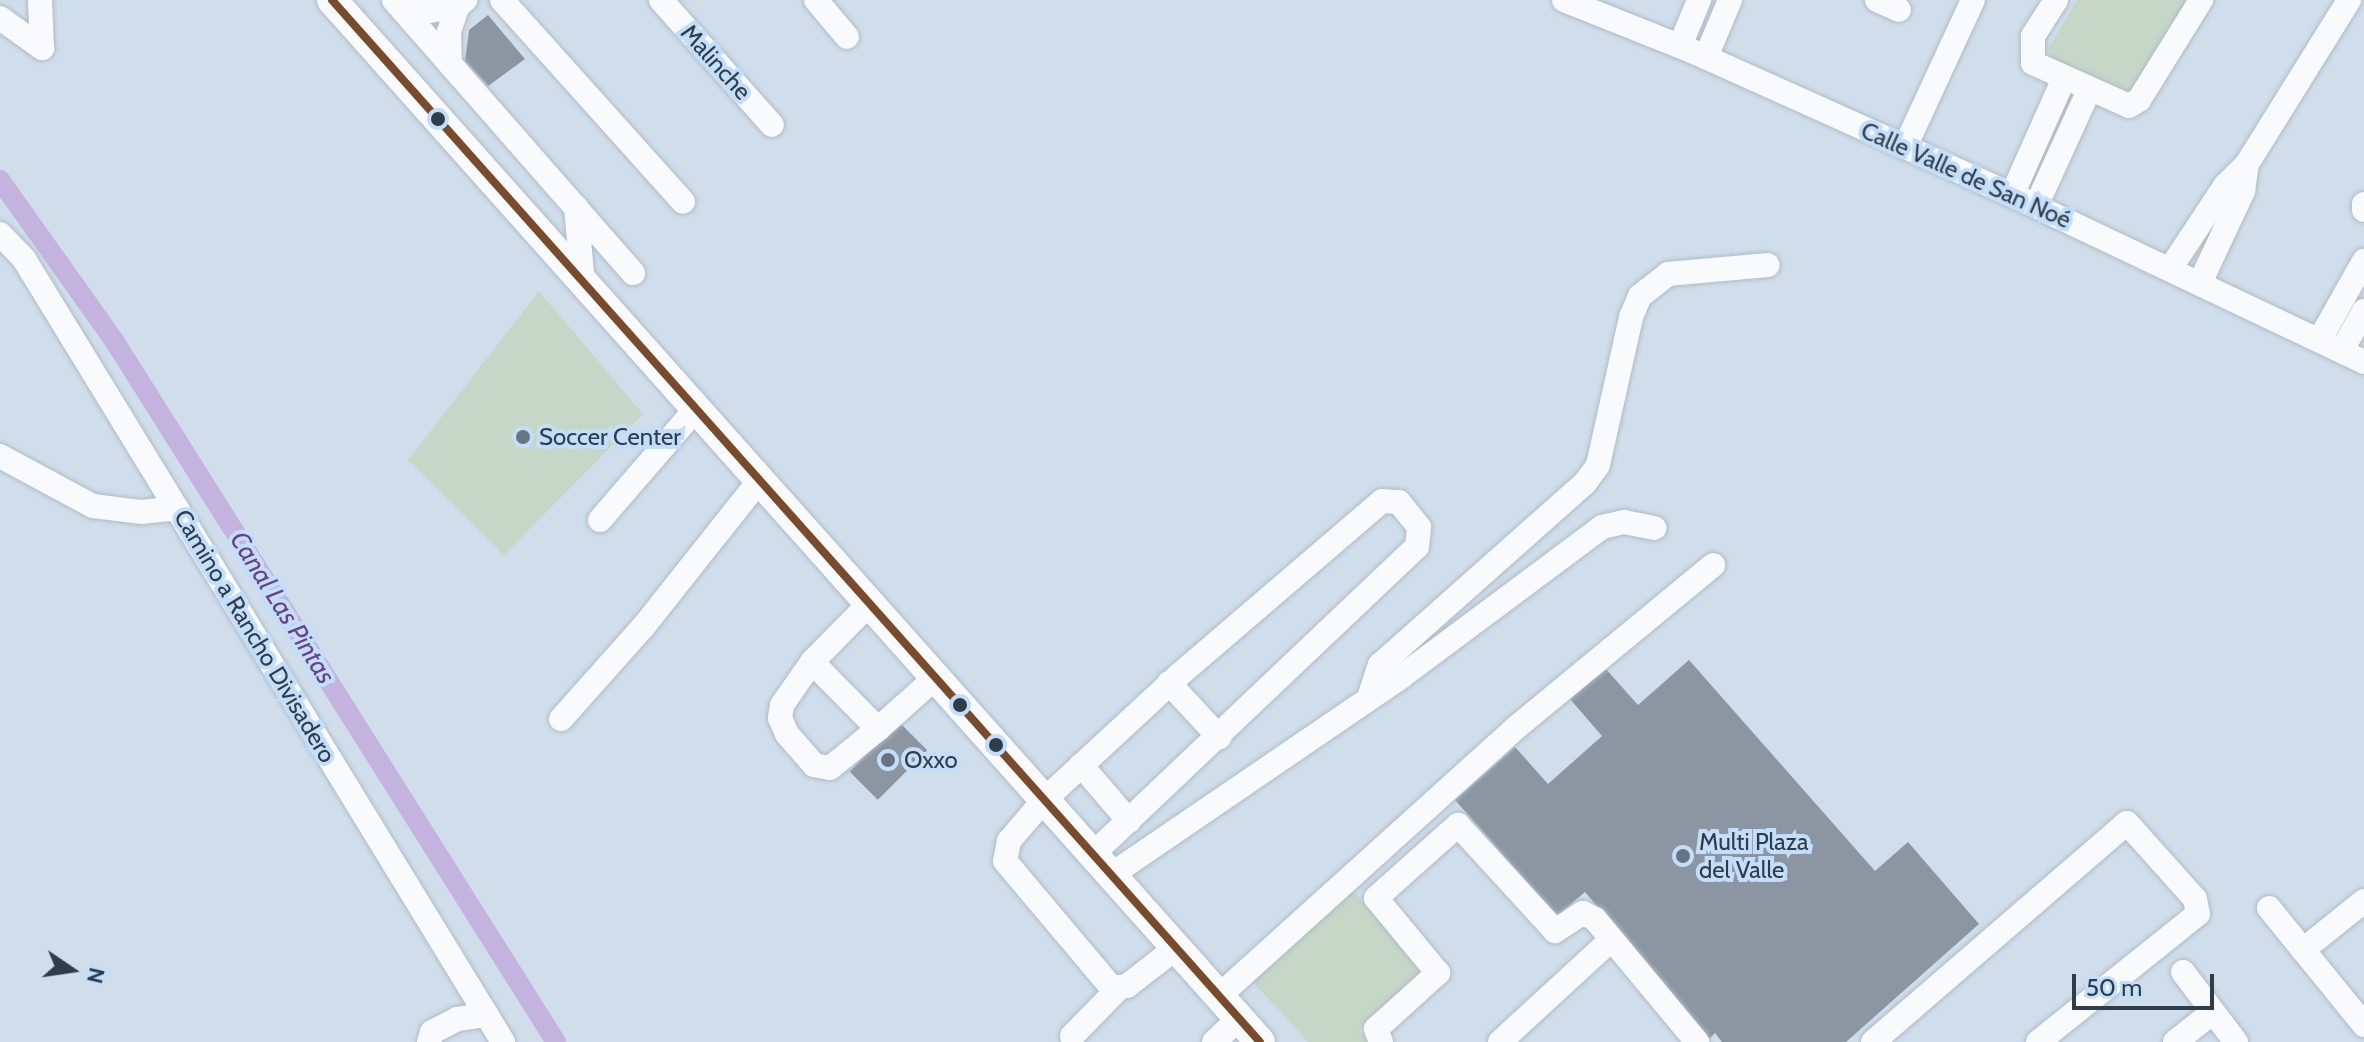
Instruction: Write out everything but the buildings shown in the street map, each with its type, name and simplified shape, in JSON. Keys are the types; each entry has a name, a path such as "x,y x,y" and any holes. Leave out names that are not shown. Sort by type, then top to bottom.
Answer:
{"main road":[{"path":"332,0 1260,1042"}],"street":[{"path":"0,18 42,48 40,0"},
{"path":"502,0 683,202"},
{"name":"Malinche","path":"661,0 772,125"},
{"path":"816,0 847,37"},
{"name":"Calle Valle de San Noé","path":"1564,0 1706,57 2012,195 2364,362"},
{"path":"1680,46 1699,0"},
{"path":"1706,57 1730,0"},
{"path":"1905,147 1973,0"},
{"path":"2056,0 2033,36 2030,57 2064,78 2121,105 2139,100 2201,0"},
{"path":"2170,269 2225,186 2247,164 2349,0"},
{"path":"396,2 428,11 461,4"},
{"path":"396,2 633,273"},
{"path":"450,64 449,32 461,4"},
{"path":"2012,195 2064,78"},
{"path":"2036,206 2089,90"},
{"path":"2200,283 2243,191 2247,164"},
{"path":"576,207 583,284"},
{"name":"Camino a Rancho Divisadero","path":"0,234 24,259 503,1042"},
{"path":"2320,339 2364,261"},
{"path":"1369,698 1380,665 1585,483 1598,465 1631,317 1640,296 1668,274 1768,265"},
{"path":"2342,350 2364,311"},
{"path":"600,520 695,410"},
{"path":"3,465 93,506 141,512 177,508"},
{"path":"561,719 644,626 759,481"},
{"path":"1102,865 1129,821 1417,547 1419,527 1399,502 1382,501 1169,683 1044,800 1009,841 1005,861 1108,985 1118,989"},
{"path":"1102,865 1369,698 1602,527 1624,522 1654,528"},
{"path":"1219,996 1518,726 1713,565"},
{"path":"869,604 812,662 782,705 780,718 787,734 814,765 830,768 935,678"},
{"path":"812,662 878,729"},
{"path":"1169,683 1219,737"},
{"path":"1081,765 1129,821"},
{"path":"1873,1042 2127,823 2195,899 2198,914 2038,1042"},
{"path":"1381,1042 1375,1030 1438,973 1376,898 1455,826 1466,830 1555,931 1583,913 1595,919 1697,1042"},
{"path":"2303,950 2364,901"},
{"path":"2269,908 2364,1025"},
{"path":"1500,1042 1611,940"},
{"path":"1071,1040 1118,989 1176,948"},
{"path":"2183,972 2236,1042"},
{"path":"2175,1042 2213,1012"},
{"path":"429,1042 432,1032 457,1019 487,1015"},
{"path":"1214,1042 1239,1019"}],"green space":[{"path":"2077,0 2187,0 2131,92 2055,61 2048,49"},
{"name":"Soccer Center","path":"539,291 643,414 504,555 408,460"},
{"path":"1352,890 1427,970 1359,1030 1368,1042 1308,1042 1252,981"}],"waterway":[{"name":"Canal Las Pintas","path":"0,180 115,342 556,1042"}],"transit line":[{"path":"332,0 1260,1042"}],"place":[{"name":"Soccer Center","path":"523,437"},
{"name":"Oxxo","path":"888,760"},
{"name":"Multi Plaza del Valle","path":"1683,856"}]}
